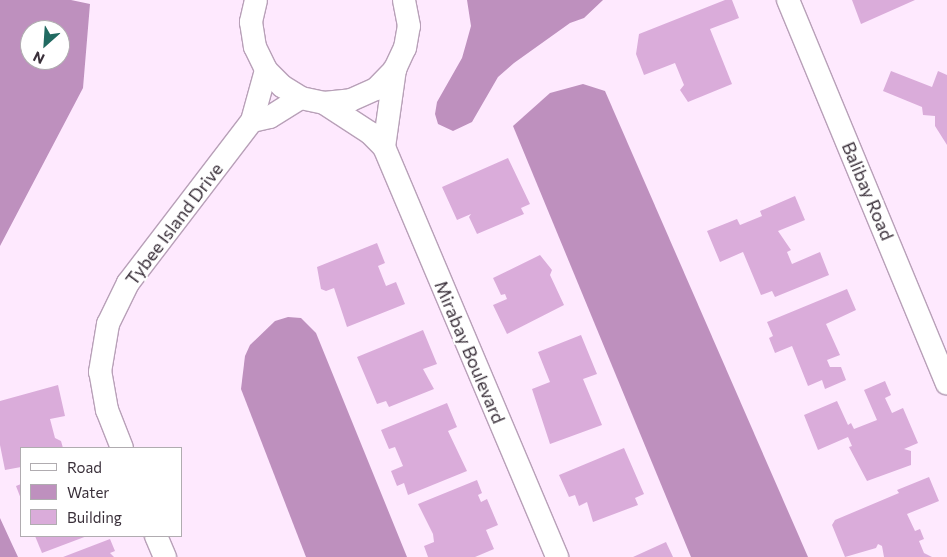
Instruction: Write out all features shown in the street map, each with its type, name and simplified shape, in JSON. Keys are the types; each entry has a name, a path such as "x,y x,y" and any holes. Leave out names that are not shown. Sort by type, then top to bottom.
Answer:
{"street":[{"name":"Mirabay Boulevard","path":"256,0 251,22 254,47 266,70 282,86 301,98 324,103 351,100 376,89 395,70"},
{"name":"Mirabay Boulevard","path":"384,147 395,70 405,48 409,26 404,0"},
{"name":"Balibay Road","path":"788,0 947,383"},
{"name":"Tybee Island Drive","path":"122,447 107,410 100,372 108,324 128,283 252,121 266,70"},
{"path":"252,121 270,117 301,98"},
{"name":"Mirabay Boulevard","path":"324,103 370,133 384,147 556,557"},
{"path":"156,537 164,557"}],"water":[{"path":"0,0 71,0 90,4 83,88 0,246"},
{"path":"467,0 603,0 584,18 570,23 514,63 498,77 472,122 453,131 438,124 435,114 437,102 462,58 466,44 471,26"},
{"path":"583,84 605,91 808,557 691,557 513,126 550,93"},
{"path":"288,317 301,318 316,333 407,557 306,557 241,389 245,356 250,345 275,321"},
{"path":"0,518 11,542 18,557 0,557"}],"building":[{"path":"725,0 732,0 739,18 710,29 732,84 688,102 680,90 684,85 675,63 644,75 636,54 639,34"},
{"path":"852,0 915,0 861,24"},
{"path":"891,71 932,87 938,71 947,75 947,145 935,126 935,116 923,115 922,107 883,91"},
{"path":"508,158 530,204 521,208 524,214 477,234 469,217 471,214 457,220 442,187"},
{"path":"795,196 805,220 778,231 791,250 787,252 792,264 820,252 829,275 775,297 772,291 761,295 743,252 720,262 707,231 737,219 740,225 762,216 760,211"},
{"path":"377,243 385,263 378,266 386,286 396,282 405,304 347,327 334,288 326,291 321,289 317,267"},
{"path":"540,255 552,270 550,275 564,305 507,334 493,305 507,299 505,294 501,295 493,278"},
{"path":"847,289 856,310 826,324 840,355 827,360 830,367 841,367 846,380 825,389 822,380 808,386 792,346 775,353 769,338 773,336 767,322"},
{"path":"423,330 437,364 423,369 434,389 389,407 386,401 377,404 357,357"},
{"path":"581,335 597,374 583,379 602,425 550,444 532,389 550,382 538,352"},
{"path":"885,381 891,395 885,398 892,413 903,408 918,443 904,449 911,451 911,465 867,481 849,447 852,446 848,437 818,450 804,415 837,401 848,425 851,423 854,429 877,420 864,390"},
{"path":"58,385 65,416 50,419 55,438 61,441 63,447 20,447 20,467 5,470 0,445 0,401"},
{"path":"447,403 457,427 448,431 467,471 408,495 404,483 397,486 391,471 403,466 395,447 389,449 381,430"},
{"path":"624,448 644,494 635,498 638,505 593,522 587,502 579,506 575,495 569,497 559,475"},
{"path":"929,477 939,501 907,514 915,531 920,529 924,539 919,541 924,553 932,557 884,557 882,546 878,544 876,548 845,557 832,525 835,520 899,493 897,490"},
{"path":"477,480 482,493 478,495 481,502 487,499 498,525 486,530 494,549 475,557 428,557 424,546 434,542 433,534 418,504"},
{"path":"20,484 20,496 16,486"},
{"path":"35,537 84,537 42,553"},
{"path":"110,539 115,551 110,553 114,557 63,557"},
{"path":"666,542 673,557 633,557"}]}
